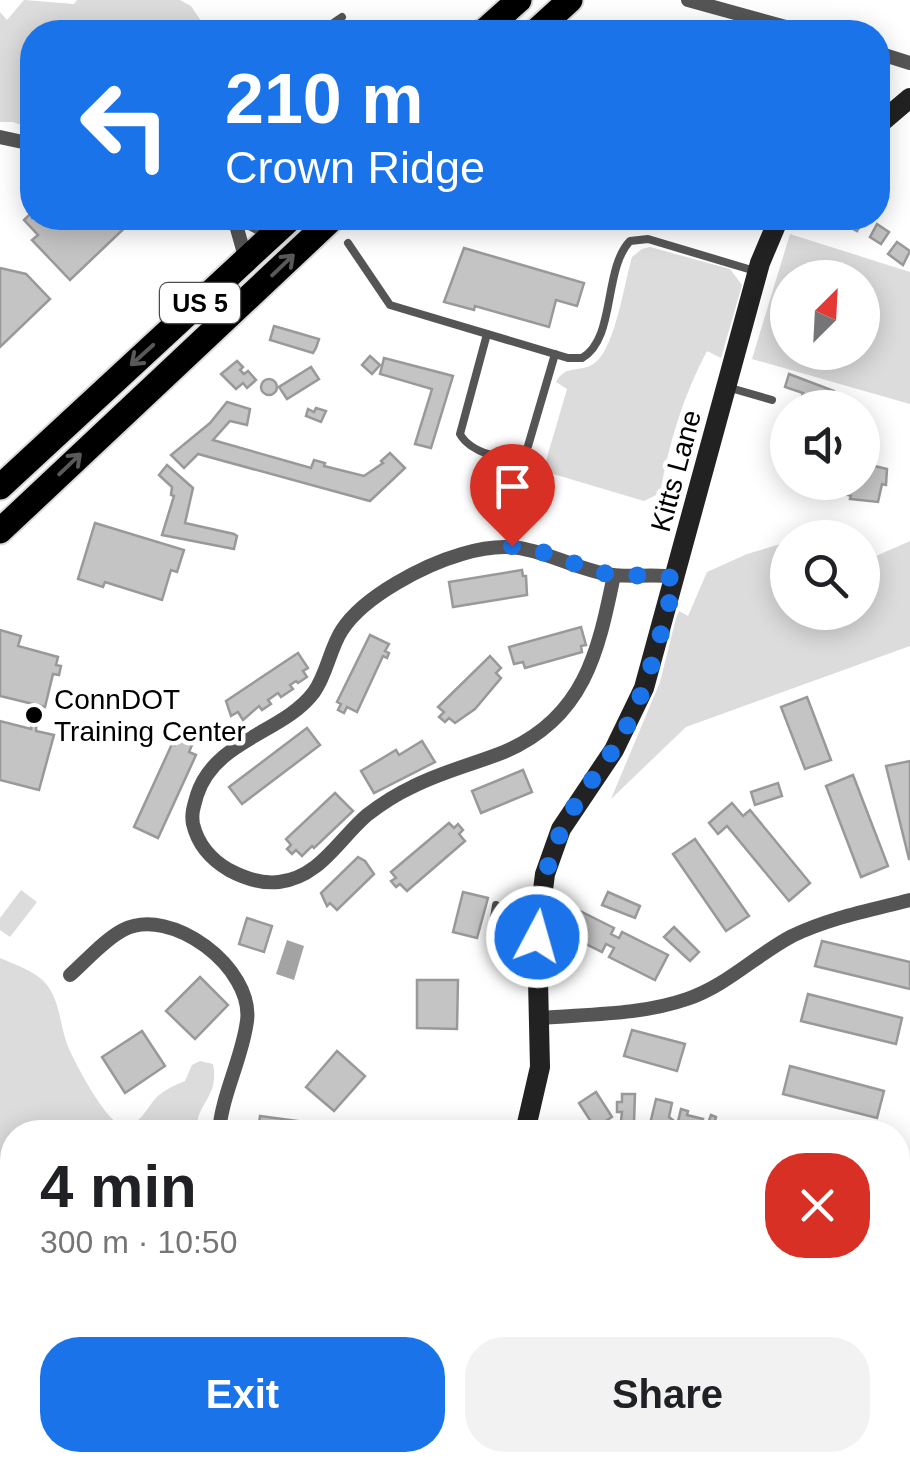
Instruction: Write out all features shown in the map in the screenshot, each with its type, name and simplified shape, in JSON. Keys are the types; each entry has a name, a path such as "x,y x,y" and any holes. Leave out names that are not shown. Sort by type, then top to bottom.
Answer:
{"highway":[{"path":"496,20 518,0"},
{"path":"548,20 570,0"},
{"name":"US 5","path":"0,487 278,230"},
{"name":"US 5","path":"0,531 320,230"},
{"path":"223,282 234,295 232,313"}],"street":[{"path":"688,0 760,20"},
{"path":"890,114 910,98"},
{"path":"240,230 246,260"},
{"name":"Kitts Lane","path":"528,1120 540,1067 540,898 552,850 572,810 614,750 636,709 652,666 758,272 774,230"},
{"path":"614,575 585,680 558,716 532,737 412,786 368,814 312,872 278,882 246,880 216,862 197,840 191,815 201,783 224,755 314,692 342,630 364,606 400,582 460,554 498,546 526,547 614,575 676,578"},
{"path":"542,1018 644,1008 688,999 730,978 795,935 910,900"},
{"path":"70,975 124,930 148,925 181,932 210,948 230,968 244,992 248,1019 220,1120"}],"lane":[{"path":"338,20 342,17"},
{"path":"348,243 390,305 556,354 582,358 594,350 620,256 630,241 638,238 758,272"},
{"path":"487,334 460,434 471,446 507,458 523,454 528,446 556,354"},
{"path":"727,387 770,399"},
{"path":"496,906 492,931 537,937"}],"shaded area":[{"path":"24,0 74,4 77,0 180,0 191,6 200,20 20,20 20,125 0,122 0,12 7,20"},
{"path":"790,234 872,260 782,260"},
{"path":"650,247 730,269 742,285 721,358 707,351 691,385 672,438 660,493 644,501 543,471 567,389 556,382 564,373 591,366 603,353 614,328 632,257"},
{"path":"880,262 910,272 910,404 880,395 880,390 861,390 791,370 880,370"},
{"path":"770,300 770,364 752,359"},
{"path":"910,541 910,646 686,727 611,799 660,682 676,618 679,611 688,616 707,572 770,547 770,630 880,630 880,554"},
{"path":"21,890 37,902 10,937 0,930 0,918"},
{"path":"287,940 304,946 294,980 276,974"},
{"path":"0,958 32,972 47,985 76,1064 114,1120 0,1120"},
{"path":"200,1061 213,1064 214,1076 198,1120 138,1120 158,1096 185,1081 192,1065"}],"building":[{"path":"33,230 122,230 70,280 32,240 38,235"},
{"path":"874,230 889,232 881,244 870,237"},
{"path":"897,242 910,251 903,265 888,254"},
{"path":"464,248 584,283 577,306 556,300 549,327 475,306 474,310 444,302"},
{"path":"0,268 26,274 50,299 0,347"},
{"path":"274,326 319,339 313,353 270,340"},
{"path":"370,356 380,365 372,374 362,365"},
{"path":"384,358 453,376 431,448 415,444 432,389 380,374"},
{"path":"237,361 244,374 248,371 256,380 247,388 243,383 236,389 221,374"},
{"path":"311,367 319,379 287,399 279,387"},
{"path":"789,374 831,390 794,390 785,387"},
{"path":"269,379 277,387 269,395 261,387"},
{"path":"227,402 250,409 247,425 230,421 213,440 311,468 314,460 364,476 390,453 405,468 370,501 198,454 184,468 171,455 210,423"},
{"path":"316,408 326,411 321,422 306,416 308,409 314,412"},
{"path":"167,465 193,488 185,523 234,534 234,549 162,535 174,496 172,487 159,475"},
{"path":"880,467 887,469 886,485 882,484 880,493"},
{"path":"95,523 184,550 177,572 171,570 162,600 105,582 103,587 78,579"},
{"path":"522,570 527,595 453,607 449,582"},
{"path":"581,627 586,645 581,646 582,652 525,668 523,662 514,664 509,647"},
{"name":"ConnDOT Training Center","path":"0,630 21,636 18,646 58,657 56,665 61,666 59,675 53,674 45,707 38,705 37,710 36,731 54,735 39,790 0,780 0,721 31,729 33,704 0,696"},
{"path":"370,635 389,644 385,651 389,653 387,658 383,656 357,712 347,707 344,713 338,710 341,704 337,702"},
{"path":"298,653 308,668 303,671 307,677 243,720 238,712 231,716 226,701"},
{"path":"490,656 501,668 496,673 501,678 475,709 455,723 449,718 445,722 439,717 444,712 438,707"},
{"path":"807,697 831,760 805,769 781,707"},
{"path":"307,728 320,745 242,804 229,787"},
{"path":"178,739 192,745 189,752 196,755 158,838 134,827 172,744"},
{"path":"422,741 435,762 374,793 361,771 396,750 399,755"},
{"path":"910,761 910,859 909,859 886,766"},
{"path":"523,770 532,792 481,813 472,791"},
{"path":"853,775 888,866 861,877 826,786"},
{"path":"778,783 782,796 755,805 751,792"},
{"path":"335,793 353,811 314,848 302,856 296,850 292,854 286,839"},
{"path":"732,803 743,816 750,810 810,883 789,901 727,826 718,834 709,823"},
{"path":"449,823 454,828 458,824 465,841 407,891 400,884 396,887 391,872"},
{"path":"695,839 749,916 726,931 673,854"},
{"path":"358,857 374,874 337,910 330,903 327,906 321,893"},
{"path":"463,892 488,898 477,938 453,932"},
{"path":"608,892 640,906 635,918 602,905"},
{"path":"578,910 614,928 611,934 619,938 622,932 668,955 655,980 609,957 614,948 606,944 602,952 566,934"},
{"path":"247,918 272,926 264,952 239,944"},
{"path":"674,927 699,952 690,961 664,937"},
{"path":"822,941 910,962 910,989 815,966"},
{"path":"200,977 228,1005 195,1039 166,1011"},
{"path":"417,980 458,980 457,1029 417,1028"},
{"path":"808,994 902,1018 896,1044 801,1021"},
{"path":"632,1030 685,1044 677,1071 624,1056"},
{"path":"142,1031 165,1066 125,1093 102,1057"},
{"path":"337,1051 365,1076 334,1111 306,1087"},
{"path":"790,1066 884,1091 877,1118 783,1094"},
{"path":"596,1092 612,1117 590,1120 579,1103"},
{"path":"622,1094 635,1094 634,1120 621,1120 617,1102 622,1102"},
{"path":"656,1099 672,1103 669,1117 673,1120 651,1120"},
{"path":"681,1109 703,1119 703,1120 678,1120"}],"place":[{"name":"ConnDOT Training Center","path":"34,715"}],"route":[{"path":"512,546 526,547 601,573 676,578 636,709 614,750 561,828 552,850 540,898 537,937"}]}
